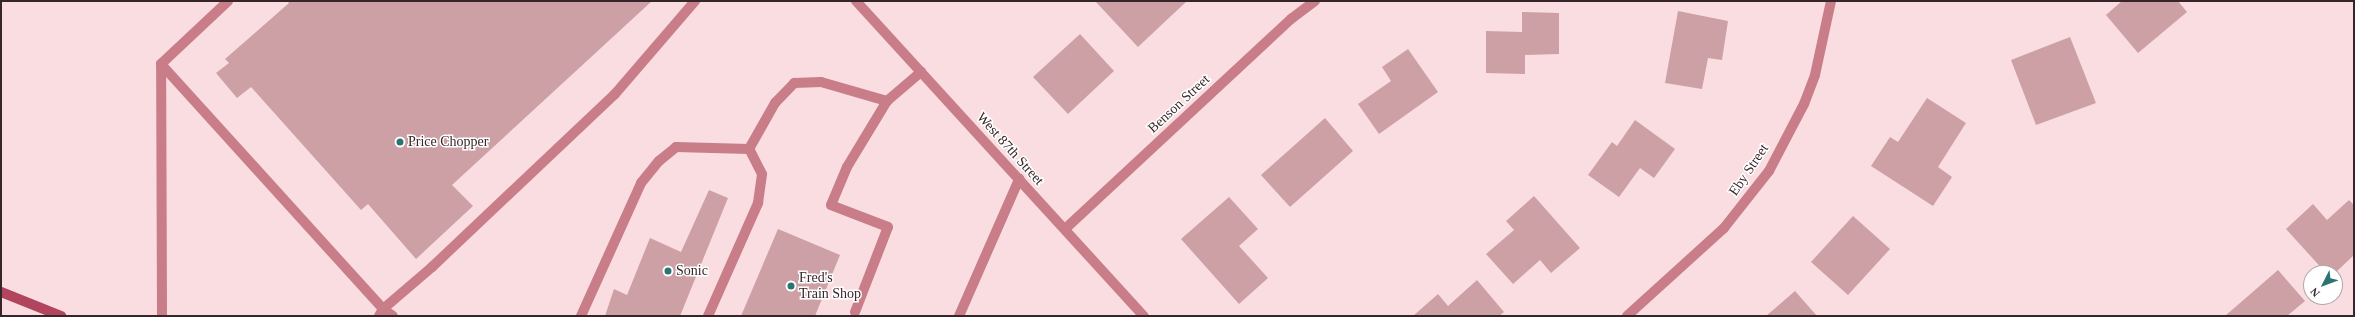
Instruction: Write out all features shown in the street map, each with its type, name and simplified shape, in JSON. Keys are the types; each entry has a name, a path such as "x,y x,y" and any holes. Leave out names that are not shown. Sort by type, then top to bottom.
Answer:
{"main road":[{"path":"1,292 61,316"}],"street":[{"path":"162,316 161,64 228,1"},
{"path":"381,312 432,267 615,94 695,1"},
{"name":"West 87th Street","path":"856,1 1144,316"},
{"name":"Benson Street","path":"1065,229 1292,19 1315,1"},
{"name":"Eby Street","path":"1627,316 1724,228 1769,171 1804,104 1812,82 1823,42 1831,1"},
{"path":"161,64 381,312 393,316"},
{"path":"855,312 888,227 831,205 847,167 887,101 921,72"},
{"path":"749,149 775,103 794,83 822,82 887,101"},
{"path":"581,316 641,183 658,161 676,147 749,149"},
{"path":"708,316 758,203 762,174 749,149"},
{"path":"959,316 1019,179"}],"building":[{"name":"Price Chopper","path":"287,1 652,1 452,185 473,206 416,259 368,204 361,210 251,87 237,98 216,73 229,63 225,59 289,3"},
{"path":"1095,1 1187,1 1138,47"},
{"path":"2122,1 2178,1 2187,12 2138,53 2106,15"},
{"path":"1678,11 1728,21 1722,60 1708,58 1702,89 1665,83"},
{"path":"1522,12 1559,13 1559,54 1525,55 1525,74 1486,73 1486,31 1522,32"},
{"path":"1080,34 1114,71 1068,114 1033,77"},
{"path":"2070,37 2096,103 2036,125 2011,60"},
{"path":"1408,49 1438,92 1379,134 1358,104 1391,81 1382,67"},
{"path":"1927,98 1966,123 1938,167 1952,177 1933,206 1871,166 1890,137 1898,142"},
{"path":"1325,118 1353,151 1290,207 1261,175"},
{"path":"1635,120 1675,149 1654,178 1640,168 1619,197 1588,175 1612,142 1617,146"},
{"name":"Sonic","path":"709,190 728,198 680,316 605,316 614,289 627,295 650,238 681,252"},
{"path":"1534,196 1580,248 1551,273 1540,260 1513,284 1486,254 1514,230 1506,221"},
{"path":"1229,197 1258,229 1239,246 1268,278 1239,304 1181,239"},
{"path":"2349,200 2354,205 2354,255 2343,265 2319,265 2286,229 2313,204 2327,220"},
{"path":"1853,216 1890,249 1848,295 1811,262"},
{"name":"Fred's Train Shop","path":"778,229 840,255 815,316 741,316"},
{"path":"2278,270 2303,299 2303,303 2287,316 2225,316"},
{"path":"1477,280 1504,312 1499,316 1413,316 1438,294 1448,306"},
{"path":"1795,291 1817,316 1766,316"}],"place":[{"name":"Price Chopper","path":"400,142"},
{"name":"Sonic","path":"668,271"},
{"name":"Fred's Train Shop","path":"791,286"}]}
